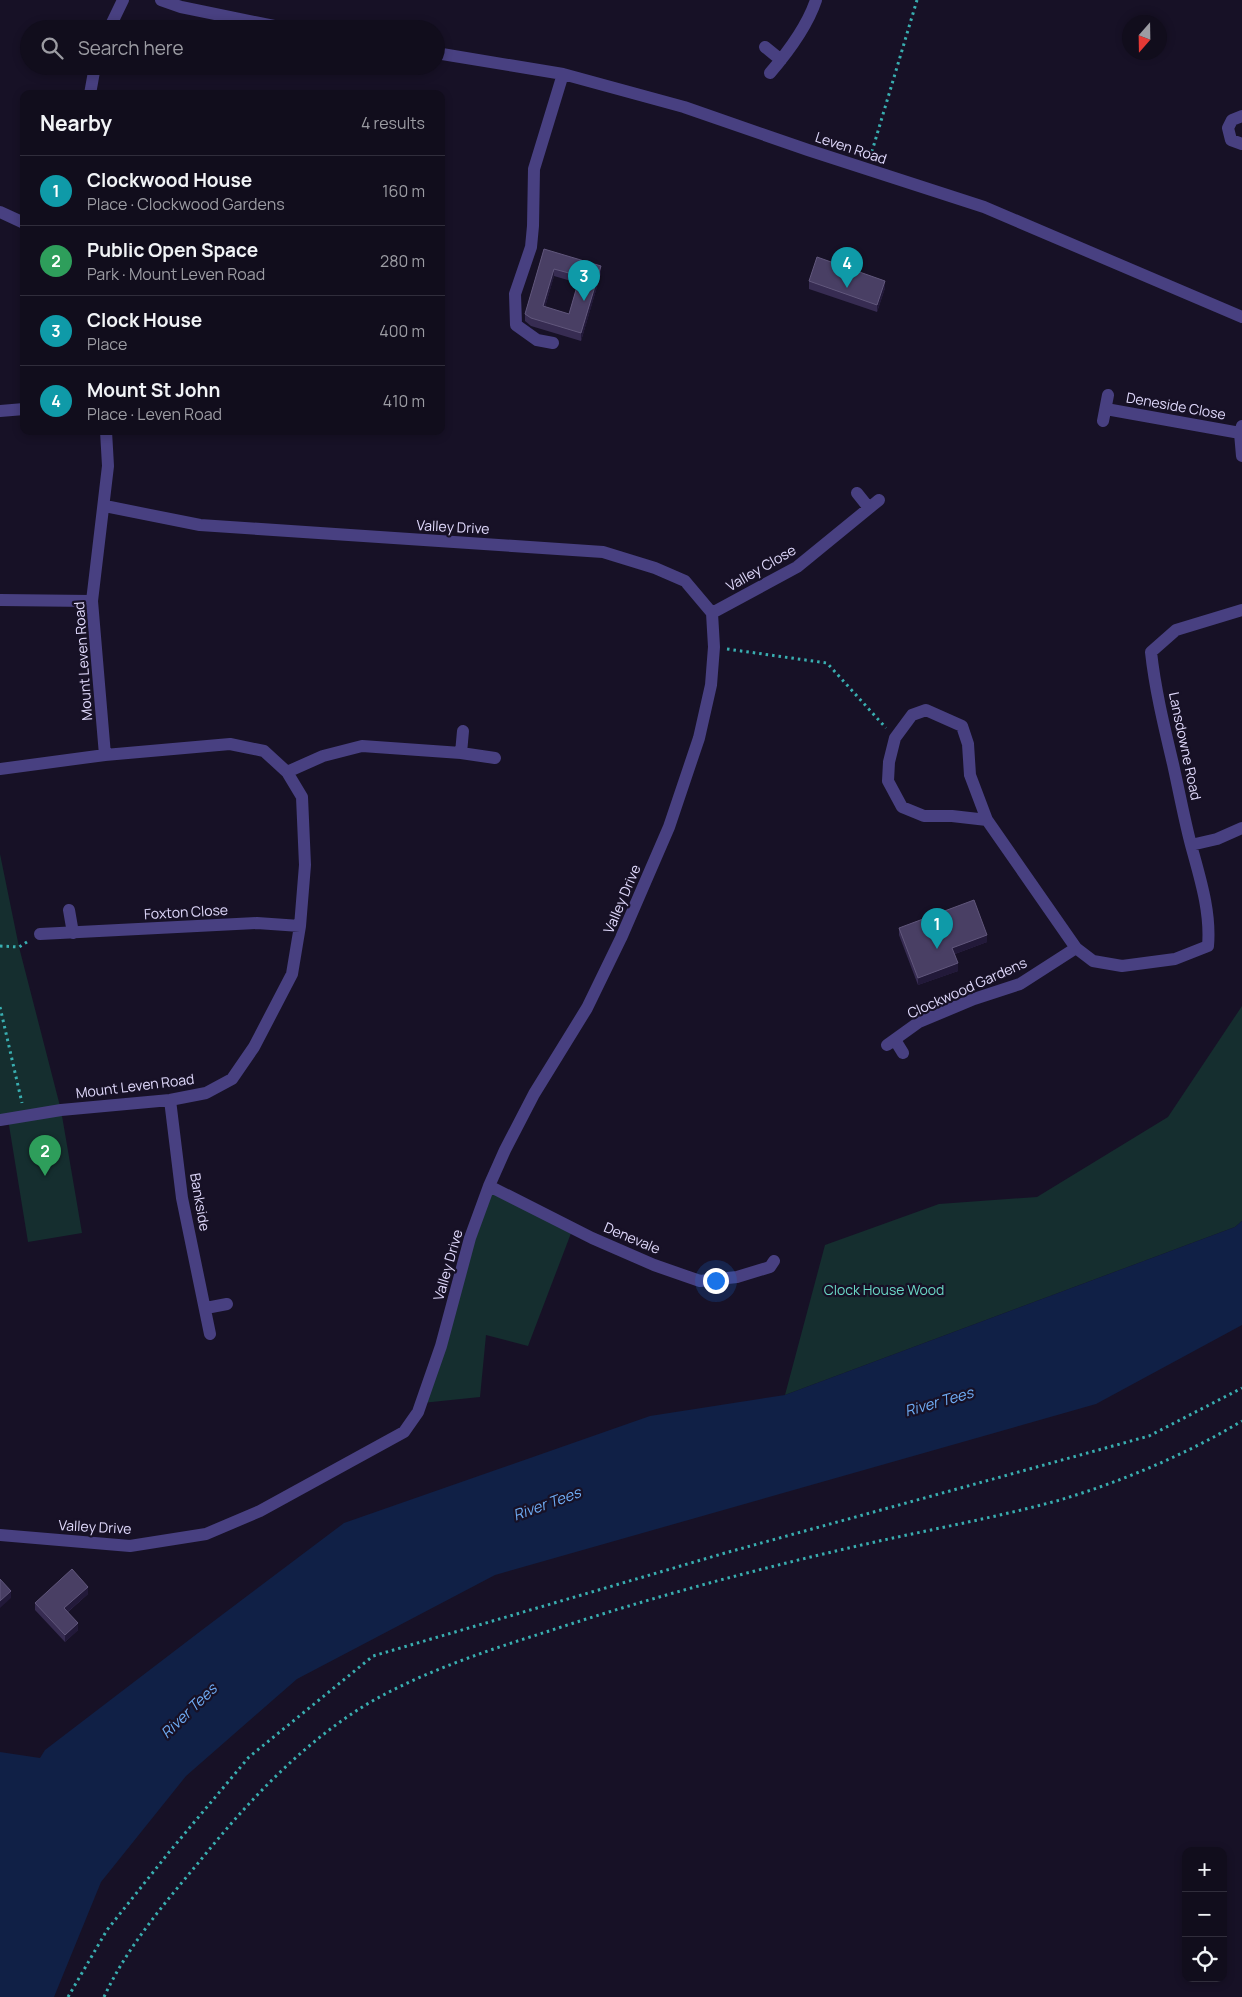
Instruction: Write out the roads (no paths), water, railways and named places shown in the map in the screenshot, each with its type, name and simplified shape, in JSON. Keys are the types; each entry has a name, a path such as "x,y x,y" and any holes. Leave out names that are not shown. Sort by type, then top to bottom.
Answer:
{"street":[{"path":"113,20 123,0"},
{"path":"161,0 181,7 245,20"},
{"path":"770,73 787,53 812,11 816,0"},
{"path":"765,46 781,60"},
{"name":"Leven Road","path":"445,54 563,74 684,107 867,169 984,206 1242,316"},
{"path":"553,343 537,340 516,325 515,294 530,247 533,226 534,168 563,74"},
{"path":"91,90 93,75"},
{"path":"1242,116 1232,120 1228,128 1231,140 1242,144"},
{"path":"0,212 20,221"},
{"name":"Deneside Close","path":"1108,395 1105,415 1241,429"},
{"path":"0,411 20,410"},
{"path":"1241,429 1242,456"},
{"path":"105,506 108,466 106,435"},
{"path":"857,493 869,508"},
{"name":"Valley Close","path":"712,613 797,567 880,500"},
{"name":"Mount Leven Road","path":"105,506 92,601 105,755"},
{"name":"Valley Drive","path":"0,1535 130,1546 206,1534 260,1510 404,1432 418,1412 441,1346 470,1238 489,1186 534,1094 587,1008 621,938 669,827 699,738 711,685 714,647 712,613 685,582 655,568 603,552 200,525 105,506"},
{"path":"0,600 92,601"},
{"name":"Lansdowne Road","path":"1076,948 1093,961 1122,966 1175,959 1208,946 1209,932 1202,883 1191,845 1154,677 1151,652 1176,630 1242,610"},
{"path":"987,820 952,816 924,816 902,806 888,781 889,762 895,738 912,715 926,710 962,726 968,744 970,775 987,820 1076,948"},
{"path":"461,753 463,731"},
{"name":"Mount Leven Road","path":"0,768 105,755 230,744 264,751 287,772 302,797 305,865 300,926 292,974 254,1047 232,1079 206,1093 170,1100 61,1110 0,1120"},
{"path":"287,772 323,756 362,746 461,753 495,758"},
{"path":"1191,845 1217,839 1242,828"},
{"path":"69,910 73,933"},
{"name":"Foxton Close","path":"40,934 257,923 300,926"},
{"name":"Clockwood Gardens","path":"904,1053 891,1042 919,1022 974,999 1020,984 1076,948"},
{"name":"Bankside","path":"170,1100 182,1198 210,1334"},
{"name":"Denevale","path":"489,1186 592,1238 654,1265 700,1281 737,1277 770,1260"},
{"path":"206,1308 227,1304"}],"water":[{"name":"River Tees","path":"1242,1221 1242,1325 1096,1404 495,1575 297,1679 186,1776 101,1882 54,1997 0,1997 0,1752 40,1758 45,1750 344,1523 650,1416 785,1395 1235,1227"}],"place":[{"name":"Mount St John","path":"847,288"},
{"name":"Clock House","path":"584,301"},
{"name":"Clockwood House","path":"937,949"},
{"name":"Public Open Space","path":"45,1176"}],"park label":[{"name":"Clock House Wood","path":"884,1290"}]}
